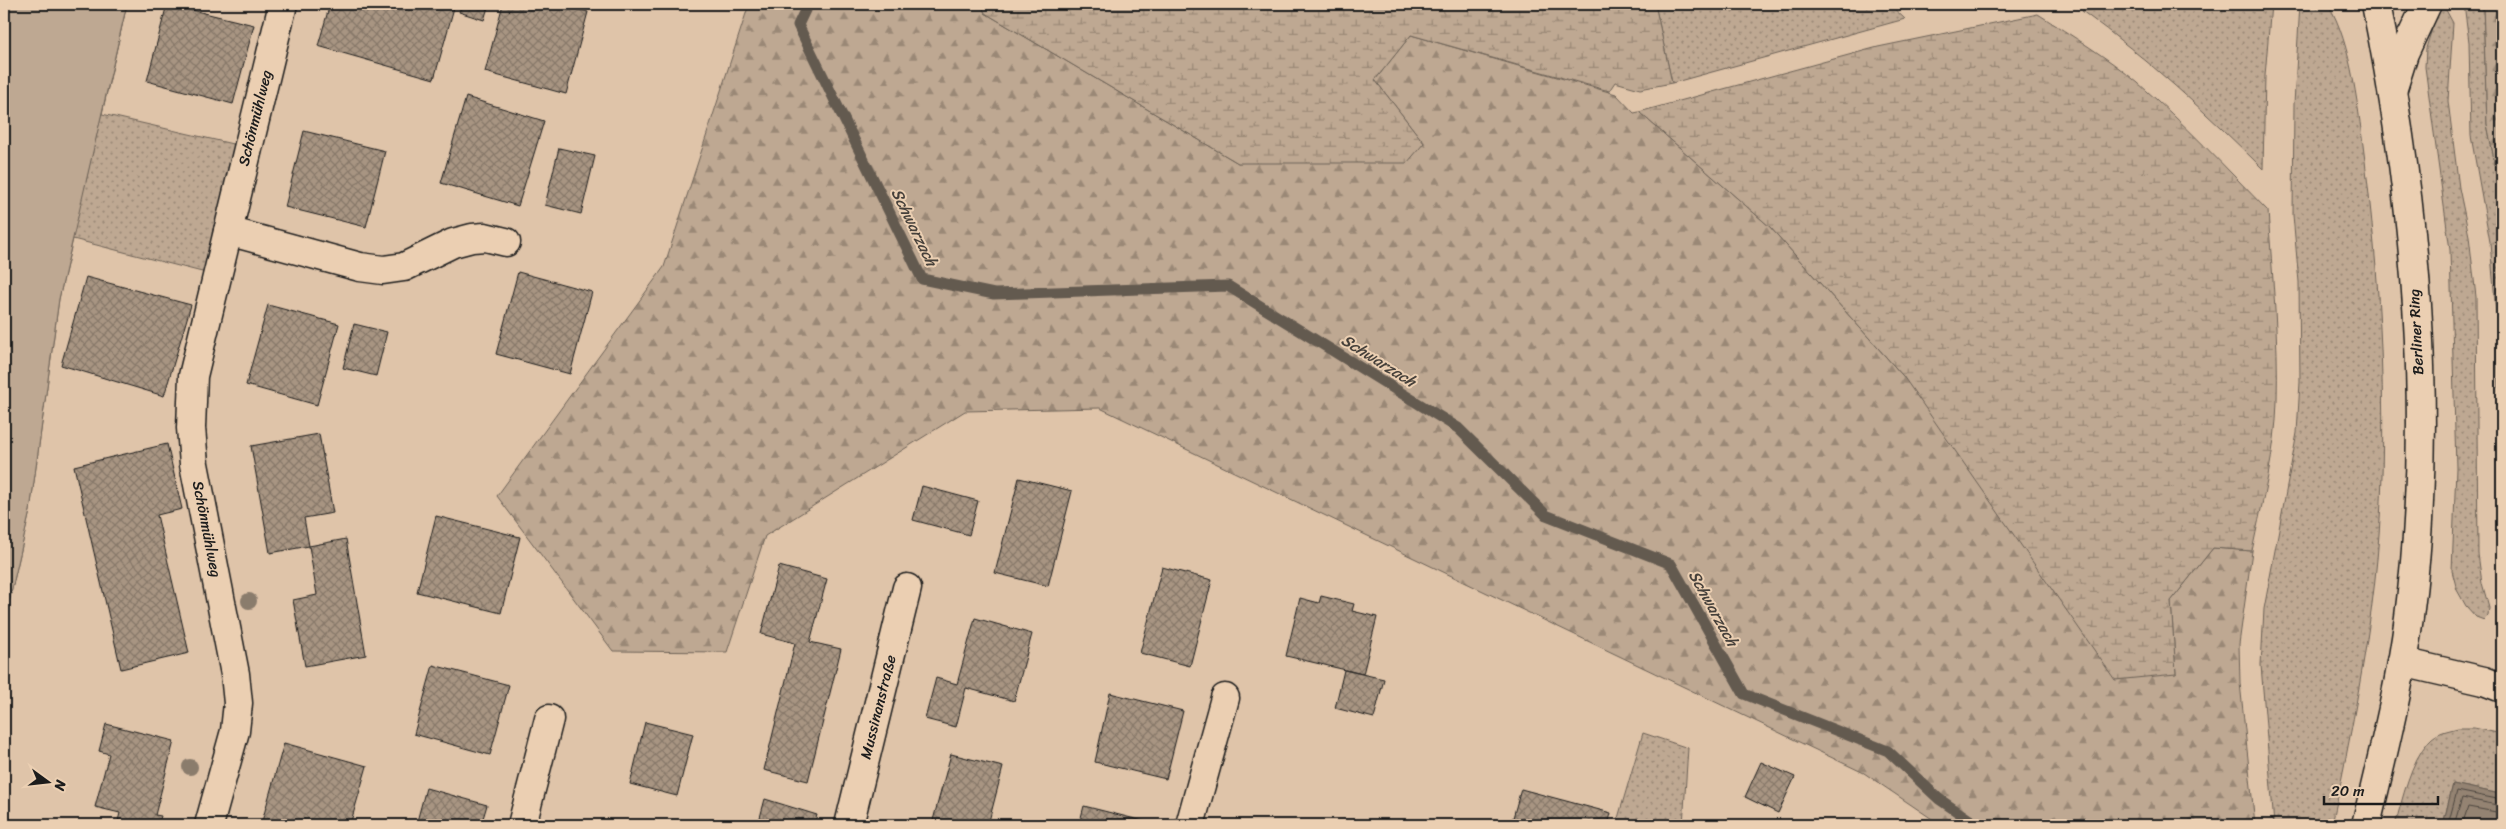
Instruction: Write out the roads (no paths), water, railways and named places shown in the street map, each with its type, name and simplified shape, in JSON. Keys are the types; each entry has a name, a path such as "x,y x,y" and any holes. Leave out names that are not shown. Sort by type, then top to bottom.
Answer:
{"street":[{"name":"Schönmühlweg","path":"209,825 235,730 238,703 235,674 194,464 191,428 193,376 283,4"},
{"name":"Berliner Ring","path":"2366,825 2402,662 2416,550 2419,393 2417,315 2409,216 2393,88 2376,4"},
{"path":"2393,88 2404,53 2426,4"},
{"path":"228,231 360,267 383,270 404,267 453,243 472,238 485,237 506,242"},
{"name":"Mussinanstraße","path":"849,825 907,588"},
{"path":"2402,662 2484,681 2502,688"},
{"path":"1190,825 1225,698"},
{"path":"522,825 549,719"}],"water":[{"path":"2453,784 2500,794 2502,798 2502,825 2443,825"}],"waterway":[{"name":"Schwarzach","path":"808,4 798,25 922,279 994,294 1228,286 1458,428 1546,515 1671,564 1744,694 1888,751 1939,799 1977,825"}]}
